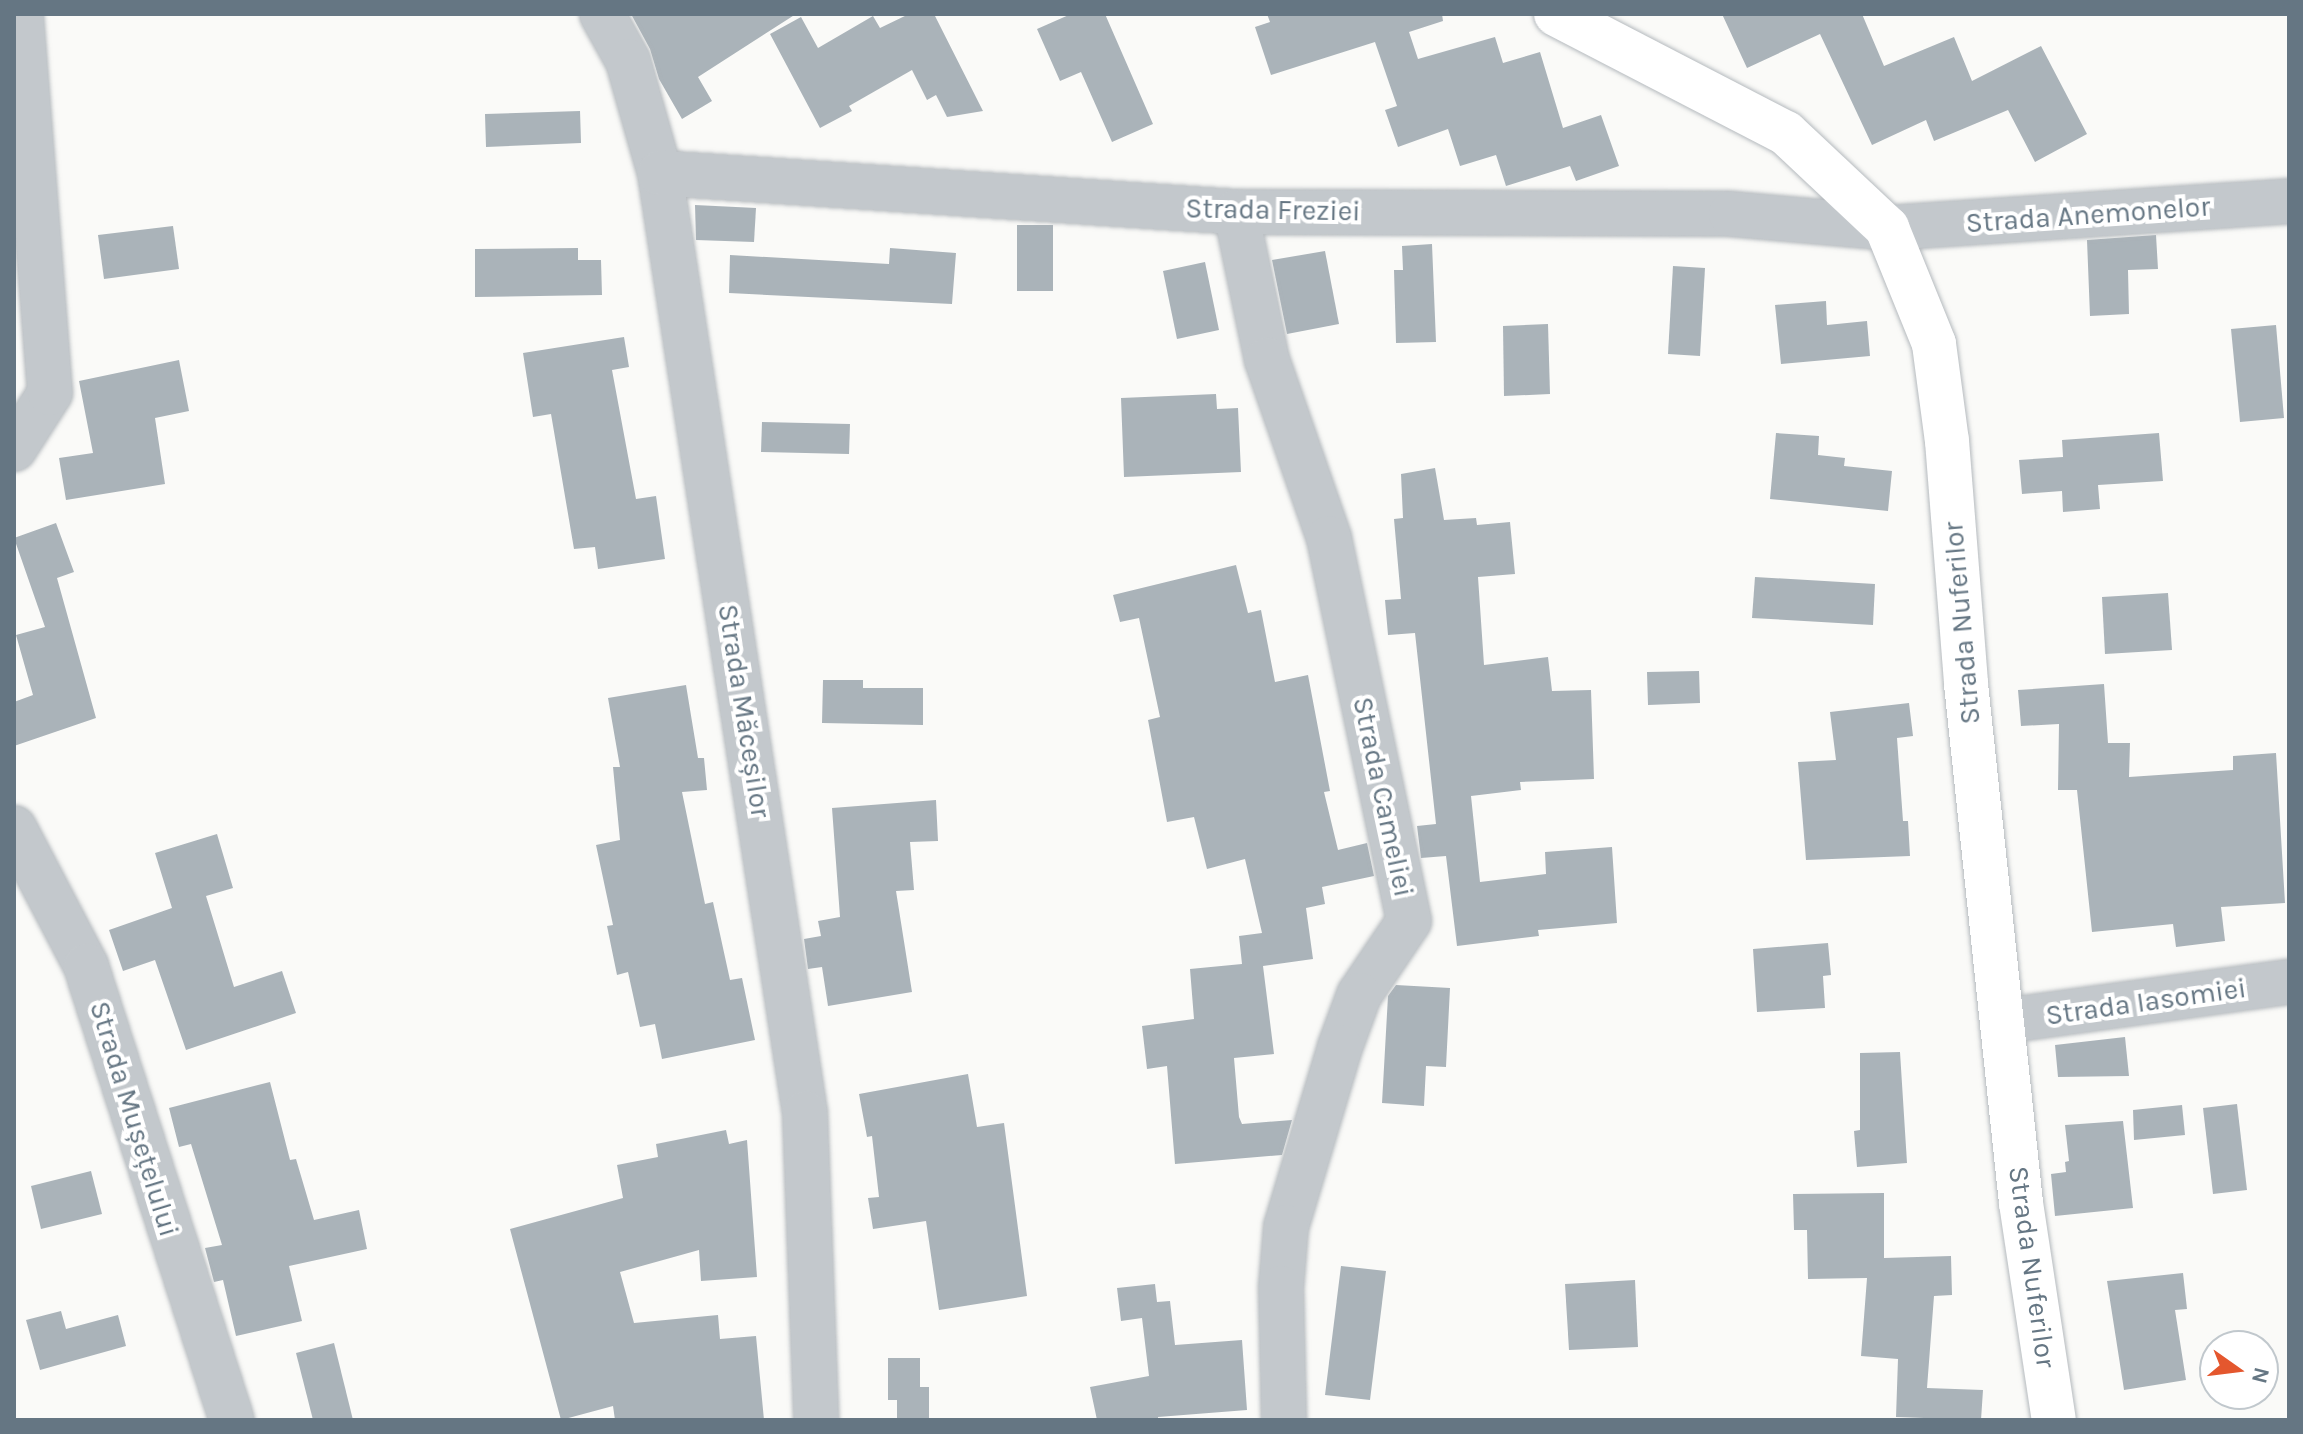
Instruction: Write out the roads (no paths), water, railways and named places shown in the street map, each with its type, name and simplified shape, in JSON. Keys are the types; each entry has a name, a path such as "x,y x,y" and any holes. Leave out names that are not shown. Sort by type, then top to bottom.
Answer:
{"main road":[{"name":"Strada Nuferilor","path":"1556,14 1786,133 1887,228 1934,344 1947,441 1966,684 2021,1203 2054,1420"}],"street":[{"path":"14,449 50,393 21,14"},
{"name":"Strada Măceșilor","path":"602,14 628,61 660,173 805,1113 816,1420"},
{"name":"Strada Freziei","path":"660,173 1236,212 1731,214 1887,228"},
{"name":"Strada Anemonelor","path":"1887,228 2289,201"},
{"name":"Strada Cameliei","path":"1236,212 1267,360 1329,538 1409,921 1359,995 1340,1047 1286,1227 1281,1288 1284,1420"},
{"name":"Strada Mușețelului","path":"14,828 86,966 232,1420"},
{"name":"Strada Iasomiei","path":"2003,1021 2289,982"}]}
